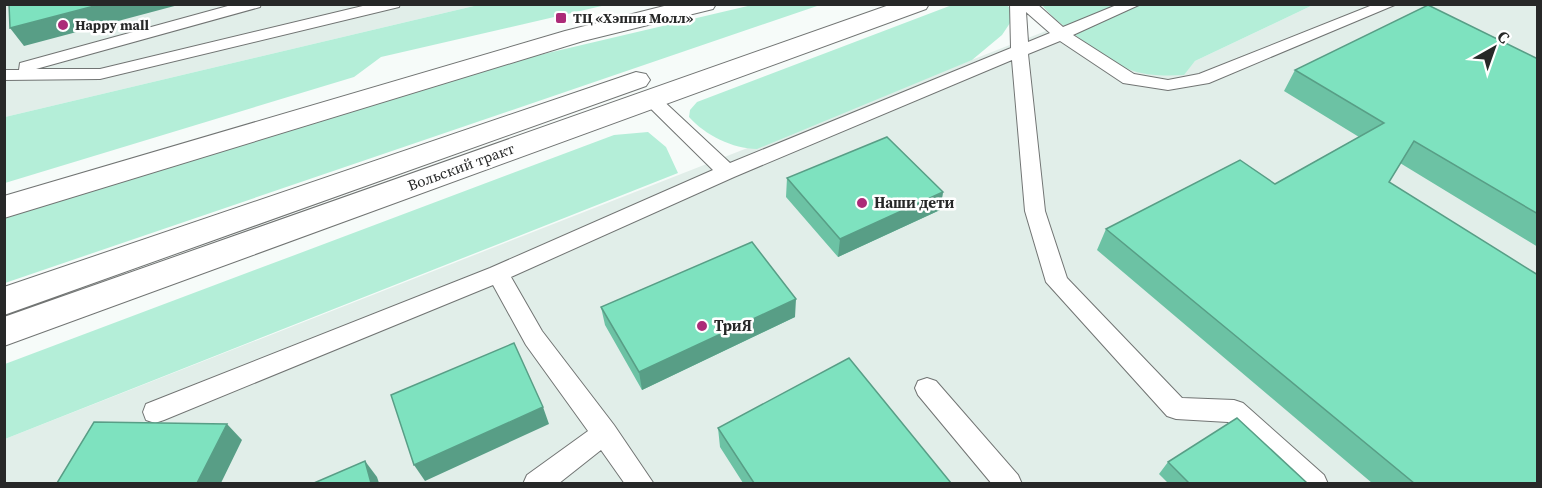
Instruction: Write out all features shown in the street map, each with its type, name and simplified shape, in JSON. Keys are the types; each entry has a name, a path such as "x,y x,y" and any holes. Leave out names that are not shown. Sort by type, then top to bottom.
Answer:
{"main road":[{"path":"4,207 574,36 704,4"},
{"name":"Вольский тракт","path":"4,301 853,4"},
{"name":"Вольский тракт","path":"4,332 917,4"}],"lane":[{"path":"4,74 254,4"},
{"path":"4,74 100,74 393,4"},
{"path":"1018,4 1020,54 1035,211 1057,282 1176,408 1234,411 1315,483"},
{"path":"1027,4 1062,35 1129,79 1167,85 1203,79 1390,4"},
{"path":"155,412 498,274 727,172 1020,54 1134,4"},
{"path":"651,99 727,172"},
{"path":"498,274 534,338 641,483"},
{"path":"927,388 1009,483"},
{"path":"536,483 605,433"}],"shaded area":[{"path":"5,4 478,5 5,117"},
{"path":"1313,5 1537,5 1537,483 5,484 5,439 1061,25 1127,68 1184,74 1195,61"}],"green space":[{"path":"1005,4 1009,7 1012,20 1002,35 972,60 757,149 738,147 720,140 703,130 689,117 690,110 697,102 952,5"},
{"path":"478,5 606,5 381,57 354,77 5,183 5,117"},
{"path":"752,5 820,5 5,283 4,217 351,107 535,56"},
{"path":"1042,5 1313,5 1195,61 1184,75 1156,75 1141,73 1119,64 1069,30"},
{"path":"648,132 666,147 678,173 5,439 5,364 614,135"}],"building":[{"path":"9,4 102,4 10,28"},
{"path":"1428,5 1538,59 1538,214 1414,141 1389,182 1538,275 1538,483 1414,483 1106,229 1240,160 1275,184 1384,123 1295,70"},
{"name":"Наши дети","path":"887,137 943,192 840,239 787,178"},
{"path":"752,242 796,299 639,372 601,307"},
{"path":"514,343 543,407 414,465 391,395"},
{"path":"849,358 951,483 754,483 718,428"},
{"path":"1237,418 1307,483 1189,483 1168,462"},
{"path":"94,422 227,424 197,483 57,483"},
{"path":"365,461 371,483 314,483"}],"place":[{"name":"ТЦ «Хэппи Молл»","path":"561,18"},
{"name":"Happy mall","path":"63,25"},
{"name":"Наши дети","path":"862,203"},
{"name":"ТриЯ","path":"702,326"}]}
